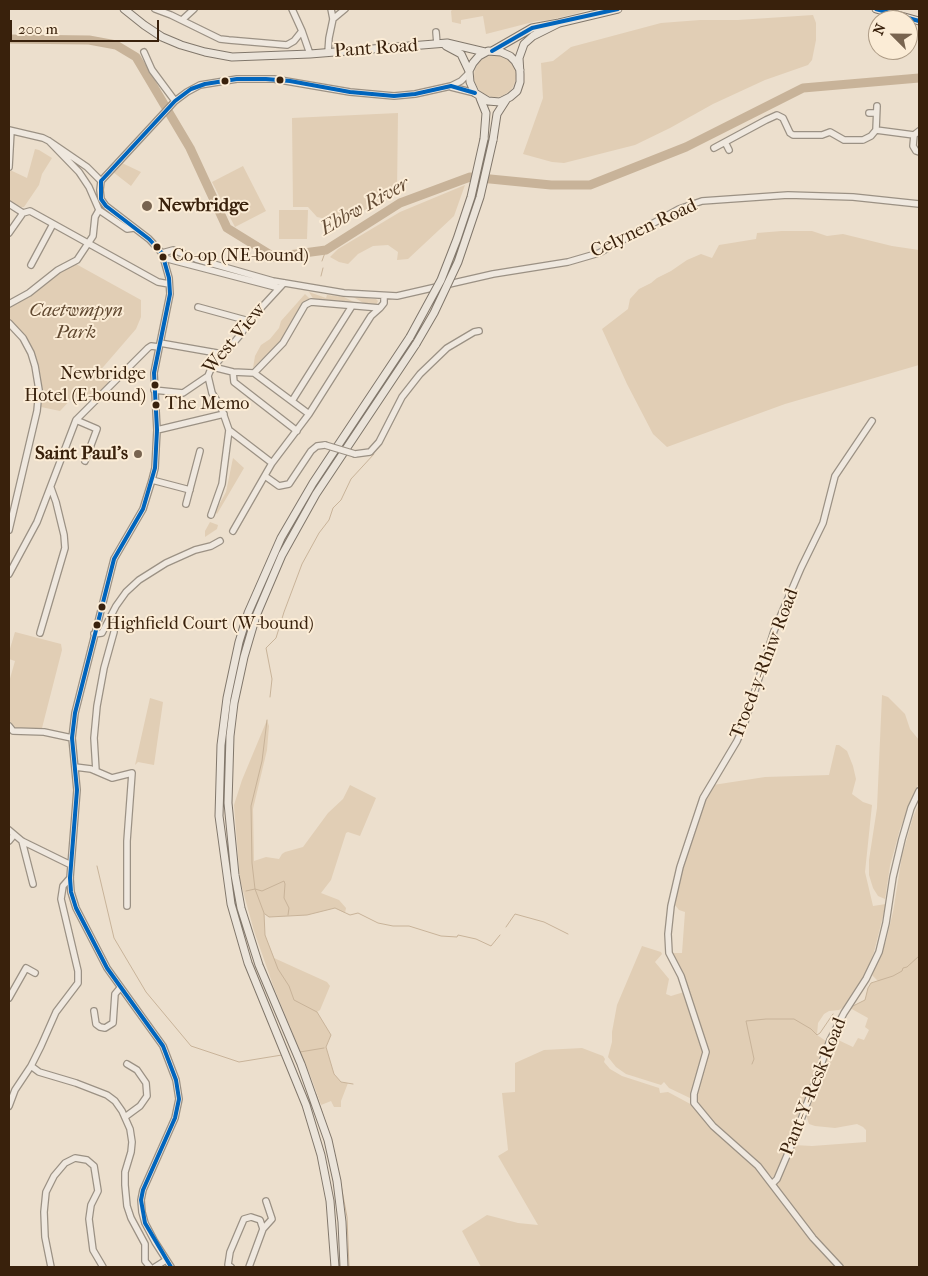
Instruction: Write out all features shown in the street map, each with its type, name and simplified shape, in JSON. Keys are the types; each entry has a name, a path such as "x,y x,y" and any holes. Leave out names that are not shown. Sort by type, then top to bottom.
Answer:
{"main road":[{"name":"Pant Road","path":"124,9 162,37 205,52 232,57 310,54 450,43 472,50 488,52"},
{"path":"335,1267 330,1201 321,1155 306,1105 248,963 232,904 225,866 219,816 221,745 227,698 239,642 248,614 281,538 309,490 410,337 441,280 471,197 484,139 486,113 470,82 469,72 476,59 530,28 559,24 618,9"},
{"path":"876,9 919,21"},
{"path":"344,1267 337,1181 328,1140 301,1064 259,965 241,908 235,875 228,803 230,736 234,703 244,657 256,616 282,555 316,494 416,344 434,313 458,262 480,197 497,114 506,100 514,94 519,86 521,78 520,54 524,44 533,36 559,24"},
{"name":"Pant Road","path":"439,44 454,49 461,54 469,72"},
{"path":"488,52 501,52 510,56 516,61 520,70"},
{"path":"478,95 491,102 506,100"}],"street":[{"path":"155,9 220,39 287,44 294,41 302,31"},
{"path":"182,20 194,9"},
{"path":"292,9 310,54"},
{"path":"328,52 328,38 333,20 331,9"},
{"path":"333,20 345,9"},
{"path":"436,32 439,44"},
{"path":"144,52 152,70 173,103"},
{"path":"171,1267 145,1223 141,1200 143,1190 175,1118 179,1099 176,1080 163,1046 107,968 76,908 71,892 70,878 77,790 72,738 78,694 114,559 143,509 155,468 157,430 154,373 170,294 170,284 162,256 149,239 106,206 101,199 101,181 173,103 200,85 246,79 282,80 350,92 394,96 415,94 451,86 461,81 469,72"},
{"path":"451,86 478,95"},
{"path":"830,132 844,140 863,140 871,136 876,130 877,106"},
{"path":"869,113 876,113"},
{"path":"714,148 777,115 783,118 790,133 794,135 822,135 830,132"},
{"path":"830,124 830,132"},
{"path":"876,130 917,133 913,146 919,152"},
{"path":"9,167 10,131 43,138 88,167 101,181"},
{"path":"49,142 86,182 98,210 127,229 134,228"},
{"path":"725,142 729,150"},
{"name":"Celynen Road","path":"162,256 281,285 344,293 398,296 494,274 568,262 599,254 678,209 702,202 788,195 853,197 919,204"},
{"path":"9,204 23,213"},
{"path":"9,304 29,294 58,270 77,260 93,236 95,217 98,210"},
{"path":"9,233 23,213 30,211 158,282 170,284"},
{"path":"31,265 53,224"},
{"name":"West View","path":"154,390 183,392 208,376 249,321 281,285"},
{"path":"232,531 272,463 297,432 371,316 384,303 384,296"},
{"path":"254,373 283,342 306,305 311,302 380,308"},
{"path":"198,306 249,321"},
{"path":"292,401 352,306"},
{"path":"9,323 23,338 31,353 35,366 38,390 37,411 9,530"},
{"path":"264,476 279,486 289,484 311,451 317,446 325,445 356,454 370,452 379,442 402,397 420,374 447,348 479,330"},
{"path":"9,574 37,522 76,420 152,346 160,345 218,353 222,356"},
{"path":"213,367 233,372 254,373 309,414"},
{"path":"233,372 234,382 297,432"},
{"path":"208,376 212,393 222,407 229,430 222,484 211,515"},
{"path":"157,430 224,414"},
{"path":"76,420 97,429 85,461"},
{"name":"Troed-y-Rhiw Road","path":"840,1267 812,1238 772,1184 748,1156 713,1126 694,1102 694,1094 706,1052 702,1034 681,976 669,953 669,921 680,867 703,798 737,741 744,725 774,631 823,523 835,476 872,421"},
{"path":"229,430 272,463"},
{"path":"186,504 200,450"},
{"path":"152,480 190,490"},
{"path":"40,633 65,548 56,502 51,488"},
{"path":"94,634 102,633 116,606 126,592 139,580 166,563 220,541"},
{"path":"96,771 94,738 97,706 104,668 114,632"},
{"path":"9,726 13,731 44,732 72,738"},
{"path":"75,767 96,771 112,778 132,773 127,841 127,906"},
{"name":"Pant-Y-Resk Road","path":"772,1184 777,1179 794,1139 830,1040 844,1012 866,979 879,952 902,839 911,808 919,791"},
{"path":"9,830 22,841 70,865"},
{"path":"9,841 14,835"},
{"path":"22,841 33,884"},
{"path":"9,1106 15,1090 31,1066 56,1012 78,983 78,972 61,899 63,886 70,878"},
{"path":"20,964 35,973"},
{"path":"9,998 26,968"},
{"path":"94,1011 96,1024 100,1027 105,1028 113,1023 115,994 120,988"},
{"path":"125,1118 140,1106 147,1096 146,1084 142,1077 137,1070 127,1064"},
{"path":"31,1066 39,1072 85,1086 107,1095 115,1101 130,1129 132,1142 125,1172 127,1206 131,1218 145,1244 145,1261 150,1267"},
{"path":"51,1267 45,1237 44,1212 46,1192 54,1176 65,1163 75,1158 87,1160 94,1166 98,1191 91,1205 89,1219 93,1250 103,1267"},
{"path":"249,1267 263,1228 272,1219 266,1201"},
{"path":"231,1267 228,1265 230,1252 244,1219 260,1220 263,1228"},
{"path":"156,1267 166,1260"}],"green space":[{"path":"453,9 590,9 486,34 483,16 461,20 461,24 452,22 451,11"},
{"path":"813,15 816,23 816,40 812,60 808,65 765,80 713,104 635,145 564,163 552,162 523,154 543,98 541,63 553,61 571,47 661,23"},
{"path":"499,55 507,58 513,64 516,76 513,88 507,94 491,97 483,94 477,88 474,72 477,64 483,58"},
{"path":"398,113 397,192 391,198 339,222 317,217 308,207 293,207 292,118"},
{"path":"35,149 52,158 42,174 39,185 24,207 21,207 9,201 9,172 10,170 27,178"},
{"path":"122,163 141,172 131,186 113,172"},
{"path":"243,166 266,211 235,227 212,182"},
{"path":"465,185 454,216 408,259 397,260 398,252 388,245 373,246 358,254 348,264 330,257 338,249 400,212"},
{"path":"279,210 308,210 307,239 279,239"},
{"path":"812,231 827,236 843,234 892,246 919,250 919,365 785,404 667,447 653,434 627,384 602,329 628,309 630,299 639,289 687,260 701,254 712,258 719,245 756,239 757,233"},
{"name":"Caetwmpyn Park","path":"76,264 141,300 141,317 136,329 98,373 109,383 86,403 74,396 60,411 41,407 42,389 38,363 33,349 25,336 9,320 9,306 58,273"},
{"path":"309,292 326,298 327,295 344,297 360,305 314,300"},
{"path":"305,294 311,300 281,341 253,368 255,356 261,345 270,339 279,328 281,321"},
{"path":"353,297 376,299 378,301 376,305 367,305"},
{"path":"233,458 244,468 217,514 215,512 226,492"},
{"path":"210,522 218,525 217,529 205,537 205,531"},
{"path":"15,632 61,644 62,650 42,728 33,730 15,728 9,723 9,682 15,661 9,659 9,652"},
{"path":"882,695 888,697 905,714 910,729 919,740 919,782 900,829 890,866 885,899 878,896 869,875 869,860 877,808"},
{"path":"150,698 163,702 154,765 138,762 135,765"},
{"path":"267,720 269,726 267,750 253,809 254,861 266,857 279,859 285,852 303,847 328,813 343,799 350,785 376,798 360,836 346,833 331,880 321,893 339,900 346,908 345,913 335,908 307,915 269,917 264,914 265,935 274,958 327,982 330,986 320,1010 317,1012 331,1035 326,1047 334,1074 341,1082 348,1083 341,1101 341,1107 334,1107 331,1101 321,1105 274,988 254,931 240,880 234,805 242,780"},
{"path":"836,745 847,751 853,766 856,779 852,794 863,802 872,805 865,872 873,906 886,904 874,952 866,972 846,1006 824,1014 818,1023 817,1035 826,1041 796,1127 779,1169 773,1178 743,1148 723,1133 705,1114 698,1101 697,1093 709,1052 687,985 672,953 682,953 685,912 679,910 675,905 680,879 703,805 713,785 765,777 829,775"},
{"path":"919,803 919,1267 844,1267 824,1247 776,1184 794,1145 812,1146 866,1142 866,1130 857,1124 835,1128 815,1126 809,1124 806,1115 834,1038 853,1047 858,1038 864,1040 869,1030 865,1027 868,1018 850,1008 865,1000 871,983 878,981 872,975 886,941 893,912 902,856"},
{"path":"642,946 661,952 662,954 655,962 669,979 666,994 671,996 684,992 703,1050 693,1086 692,1099 669,1088 664,1082 661,1085 626,1074 616,1067 608,1057 617,1005"},
{"path":"582,1048 603,1056 604,1062 610,1069 622,1076 659,1088 660,1093 668,1092 696,1107 758,1168 838,1267 481,1267 462,1231 487,1215 518,1223 538,1225 498,1156 508,1150 502,1093 515,1092 515,1063 544,1050"}],"waterway":[{"name":"Ebbw River","path":"9,39 89,40 116,45 136,57 190,148 227,228 274,257 326,250 400,203 470,177 551,185 590,185 686,147 803,88 919,78"},
{"path":"322,261 326,250"},
{"path":"321,276 323,268"},
{"path":"270,697 272,679 266,648 276,638 302,564 319,533 329,520 333,508 341,500 351,479 374,454"},
{"path":"267,720 262,761 251,806 252,863 255,889 264,913 265,935 278,969 289,986 294,1000 317,1012 331,1035 326,1047 334,1074 341,1082 353,1084"},
{"path":"97,866 114,938 146,992 191,1046 239,1062 282,1055"},
{"path":"246,891 255,889 262,891 284,881 284,898 289,908 288,915"},
{"path":"265,914 269,917 307,915 335,908 350,915 358,913 378,923 393,926 409,926 441,936 457,937 458,935 476,939 491,946 500,935"},
{"path":"506,927 515,914 544,922 568,934"},
{"path":"851,1007 865,1000 871,983 902,971 903,968 907,967 919,956"},
{"path":"752,1064 754,1059 746,1021 794,1019 817,1035 833,1014"},
{"path":"300,1052 324,1048"},
{"path":"316,1094 326,1124"},
{"path":"338,1169 347,1217 349,1267"}],"transit line":[{"path":"492,51 532,28 618,9"},
{"path":"876,9 919,21"},
{"path":"101,181 175,101 191,89 205,84 237,79 266,79 290,81 350,92 394,96 415,94 451,86 475,93"},
{"path":"101,181 101,199 106,206 149,239 162,253 169,278 170,294 154,373 157,430 155,468 143,509 114,559 75,713 72,738 77,790 70,878 71,892 76,908 107,968 163,1046 176,1080 179,1099 175,1118 143,1190 141,1200 145,1223 171,1267"}],"place":[{"name":"Newbridge","path":"147,206"},
{"name":"Co-op (NE-bound)","path":"163,257"},
{"name":"Newbridge Hotel (E-bound)","path":"155,385"},
{"name":"The Memo","path":"156,405"},
{"name":"Saint Paul's","path":"138,454"},
{"name":"Highfield Court (W-bound)","path":"97,625"}]}
